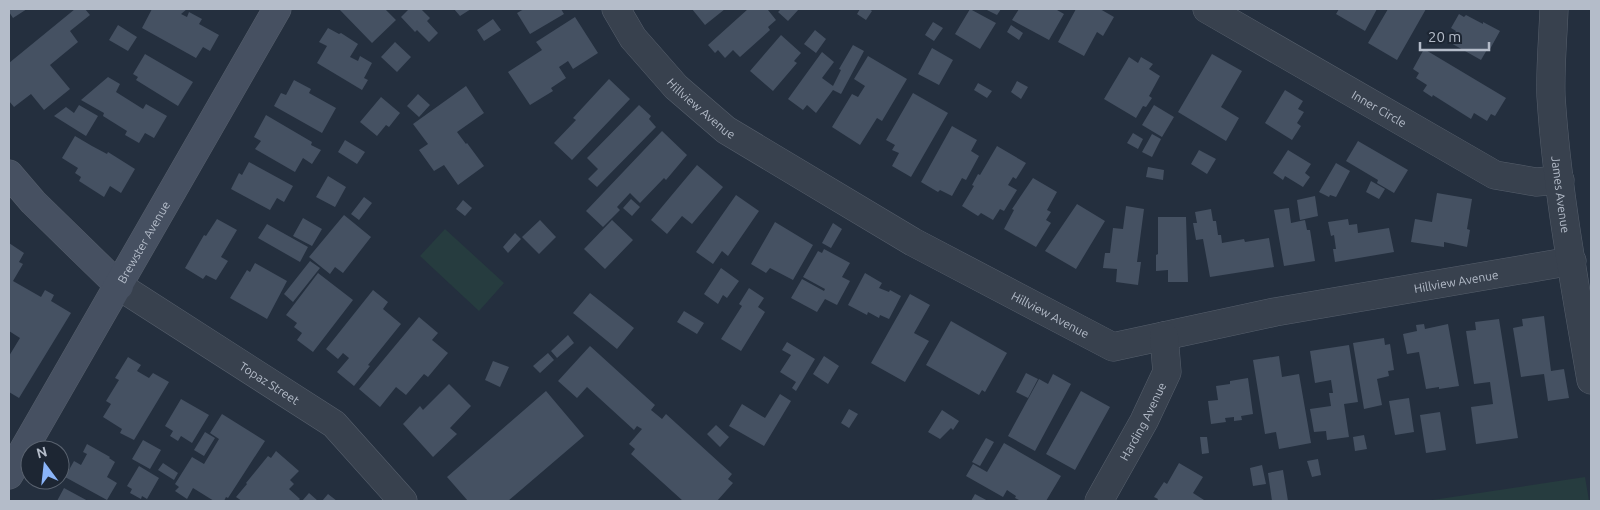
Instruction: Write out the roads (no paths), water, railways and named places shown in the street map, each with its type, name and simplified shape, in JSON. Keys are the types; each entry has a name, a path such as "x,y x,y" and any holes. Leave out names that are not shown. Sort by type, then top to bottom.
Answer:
{"main road":[{"name":"Brewster Avenue","path":"11,463 118,286 277,9"},
{"path":"9,174 33,202 118,286"}],"street":[{"name":"Hillview Avenue","path":"616,9 633,38 676,88 726,130 912,242 1113,348 1275,312 1572,262"},
{"name":"Inner Circle","path":"1207,9 1495,175 1536,182 1560,180"},
{"name":"James Avenue","path":"1554,9 1551,95 1560,180 1591,380"},
{"name":"Topaz Street","path":"118,286 334,424 403,501"},
{"name":"Harding Avenue","path":"1099,501 1144,421 1167,372 1164,336"}]}
